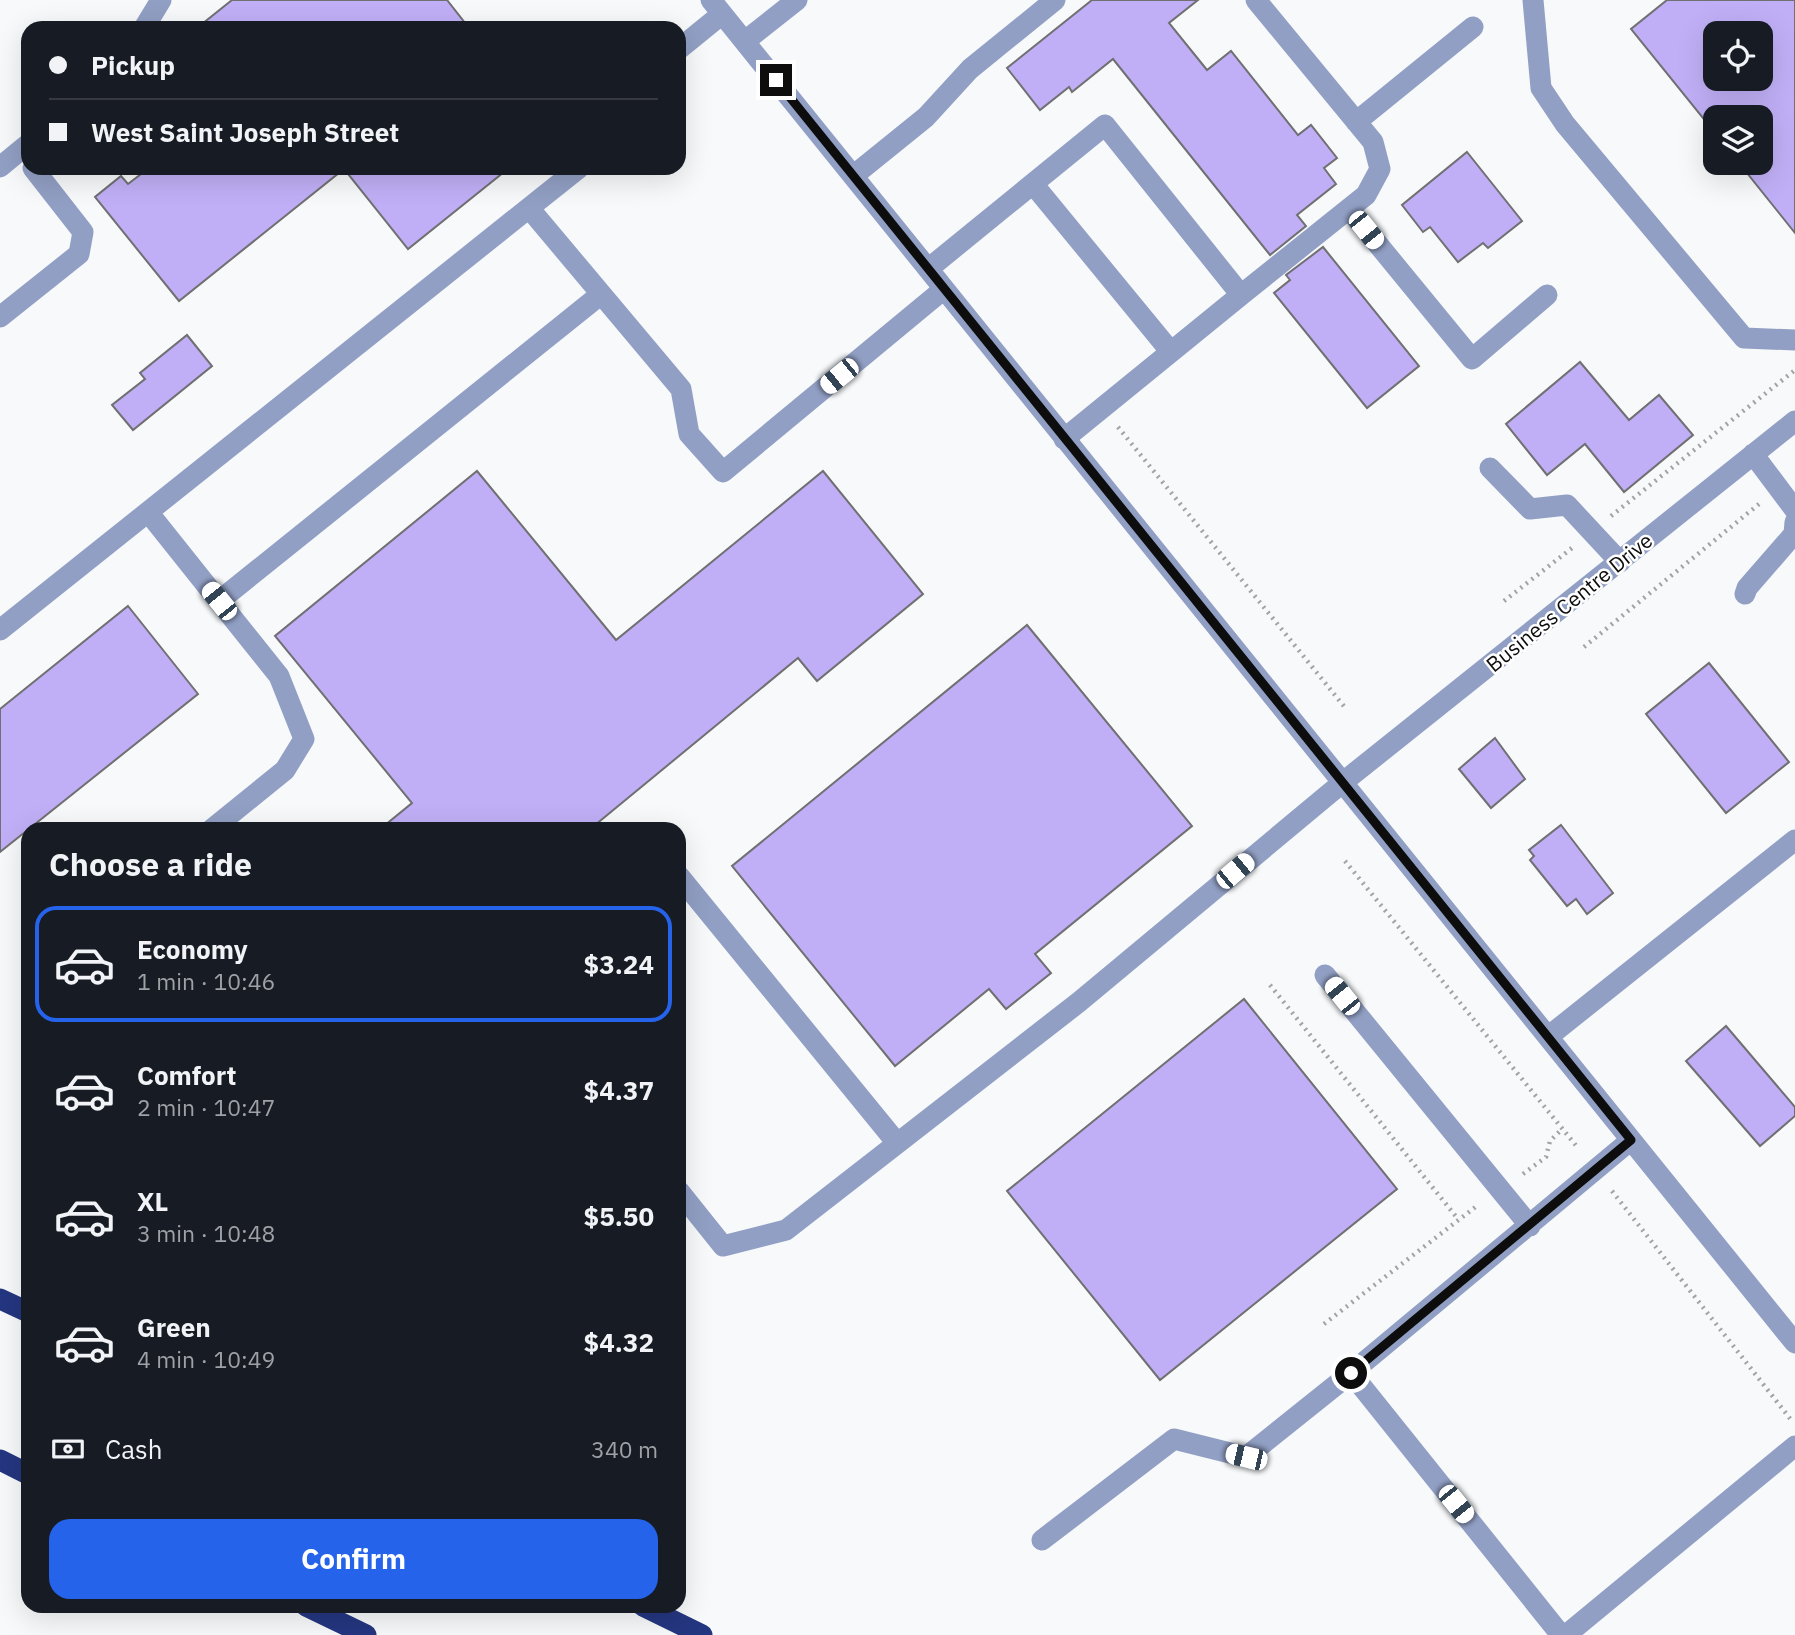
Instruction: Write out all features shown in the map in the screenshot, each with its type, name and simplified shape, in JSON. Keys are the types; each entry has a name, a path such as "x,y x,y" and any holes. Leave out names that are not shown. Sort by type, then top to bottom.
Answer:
{"highway":[{"path":"0,1299 21,1309"},
{"path":"0,1460 21,1470"},
{"path":"320,1613 366,1635"},
{"path":"657,1613 702,1635"}],"street":[{"path":"148,21 161,0"},
{"path":"745,41 797,0"},
{"path":"853,176 926,117 970,69 1055,0"},
{"path":"1065,439 1366,195 1380,169 1373,142 1256,0"},
{"path":"1533,0 1541,88 1565,124 1744,338 1795,340"},
{"path":"686,41 717,7 1795,1343"},
{"path":"1356,122 1473,27"},
{"path":"928,270 1105,125 1241,295"},
{"path":"0,167 21,154"},
{"path":"0,317 79,254 83,232 38,175"},
{"path":"0,630 570,175"},
{"path":"1033,184 1171,352"},
{"path":"529,208 681,389 689,434 723,472 944,289"},
{"path":"1349,209 1472,359 1547,295"},
{"path":"219,601 600,295"},
{"name":"Business Centre Drive","path":"686,1200 723,1246 786,1230 1079,1002 1342,783 1795,421"},
{"path":"1753,454 1795,510"},
{"path":"1490,468 1530,509 1567,505 1620,562"},
{"path":"148,512 279,676 304,738 285,770 221,822"},
{"path":"1745,594 1747,588 1794,534 1795,522"},
{"path":"1549,1036 1795,840"},
{"path":"686,885 897,1143"},
{"path":"1325,975 1530,1226"},
{"path":"1042,1540 1174,1439 1246,1457 1530,1226 1631,1140"},
{"path":"1351,1373 1563,1635 1795,1446"}],"path":[{"path":"1504,601 1795,370"},
{"path":"1102,408 1347,710"},
{"path":"1584,647 1778,488"},
{"path":"1345,861 1596,1170 1795,1424"},
{"path":"1270,985 1458,1219"},
{"path":"1324,1324 1458,1219 1546,1157 1550,1142 1562,1129"}],"building":[{"path":"232,0 447,0 464,21 206,21"},
{"path":"1092,0 1198,0 1169,23 1207,70 1231,51 1298,135 1311,125 1337,158 1324,168 1336,184 1297,215 1306,226 1270,255 1113,59 1072,92 1069,87 1040,110 1007,68"},
{"path":"1667,0 1795,0 1795,233 1749,175 1773,175 1773,105 1703,105 1703,118 1631,29"},
{"path":"1467,152 1522,221 1488,248 1483,243 1458,262 1430,227 1423,232 1402,205"},
{"path":"140,175 336,175 179,301 95,197 121,176 128,184"},
{"path":"349,175 500,175 408,249"},
{"path":"1323,247 1419,366 1367,408 1274,293 1290,280 1286,275"},
{"path":"187,335 212,366 133,430 112,405 145,379 140,373"},
{"path":"1580,362 1629,420 1659,395 1693,435 1624,492 1585,444 1547,475 1506,424"},
{"path":"477,471 616,640 823,471 923,594 817,681 798,658 599,822 389,822 412,803 275,636"},
{"path":"128,606 198,694 38,822 21,822 21,835 0,852 0,709"},
{"path":"1027,625 1192,826 1035,954 1051,973 1006,1009 989,989 895,1066 732,866"},
{"path":"1709,663 1789,762 1726,813 1646,714"},
{"path":"1495,738 1525,779 1491,808 1459,769"},
{"path":"1561,825 1613,893 1587,914 1576,899 1567,906 1530,860 1534,856 1529,850"},
{"path":"1244,999 1397,1189 1160,1380 1007,1191"},
{"path":"1726,1026 1795,1107 1795,1116 1760,1146 1686,1061"}],"route":[{"path":"776,80 1631,1140 1351,1373"}]}
